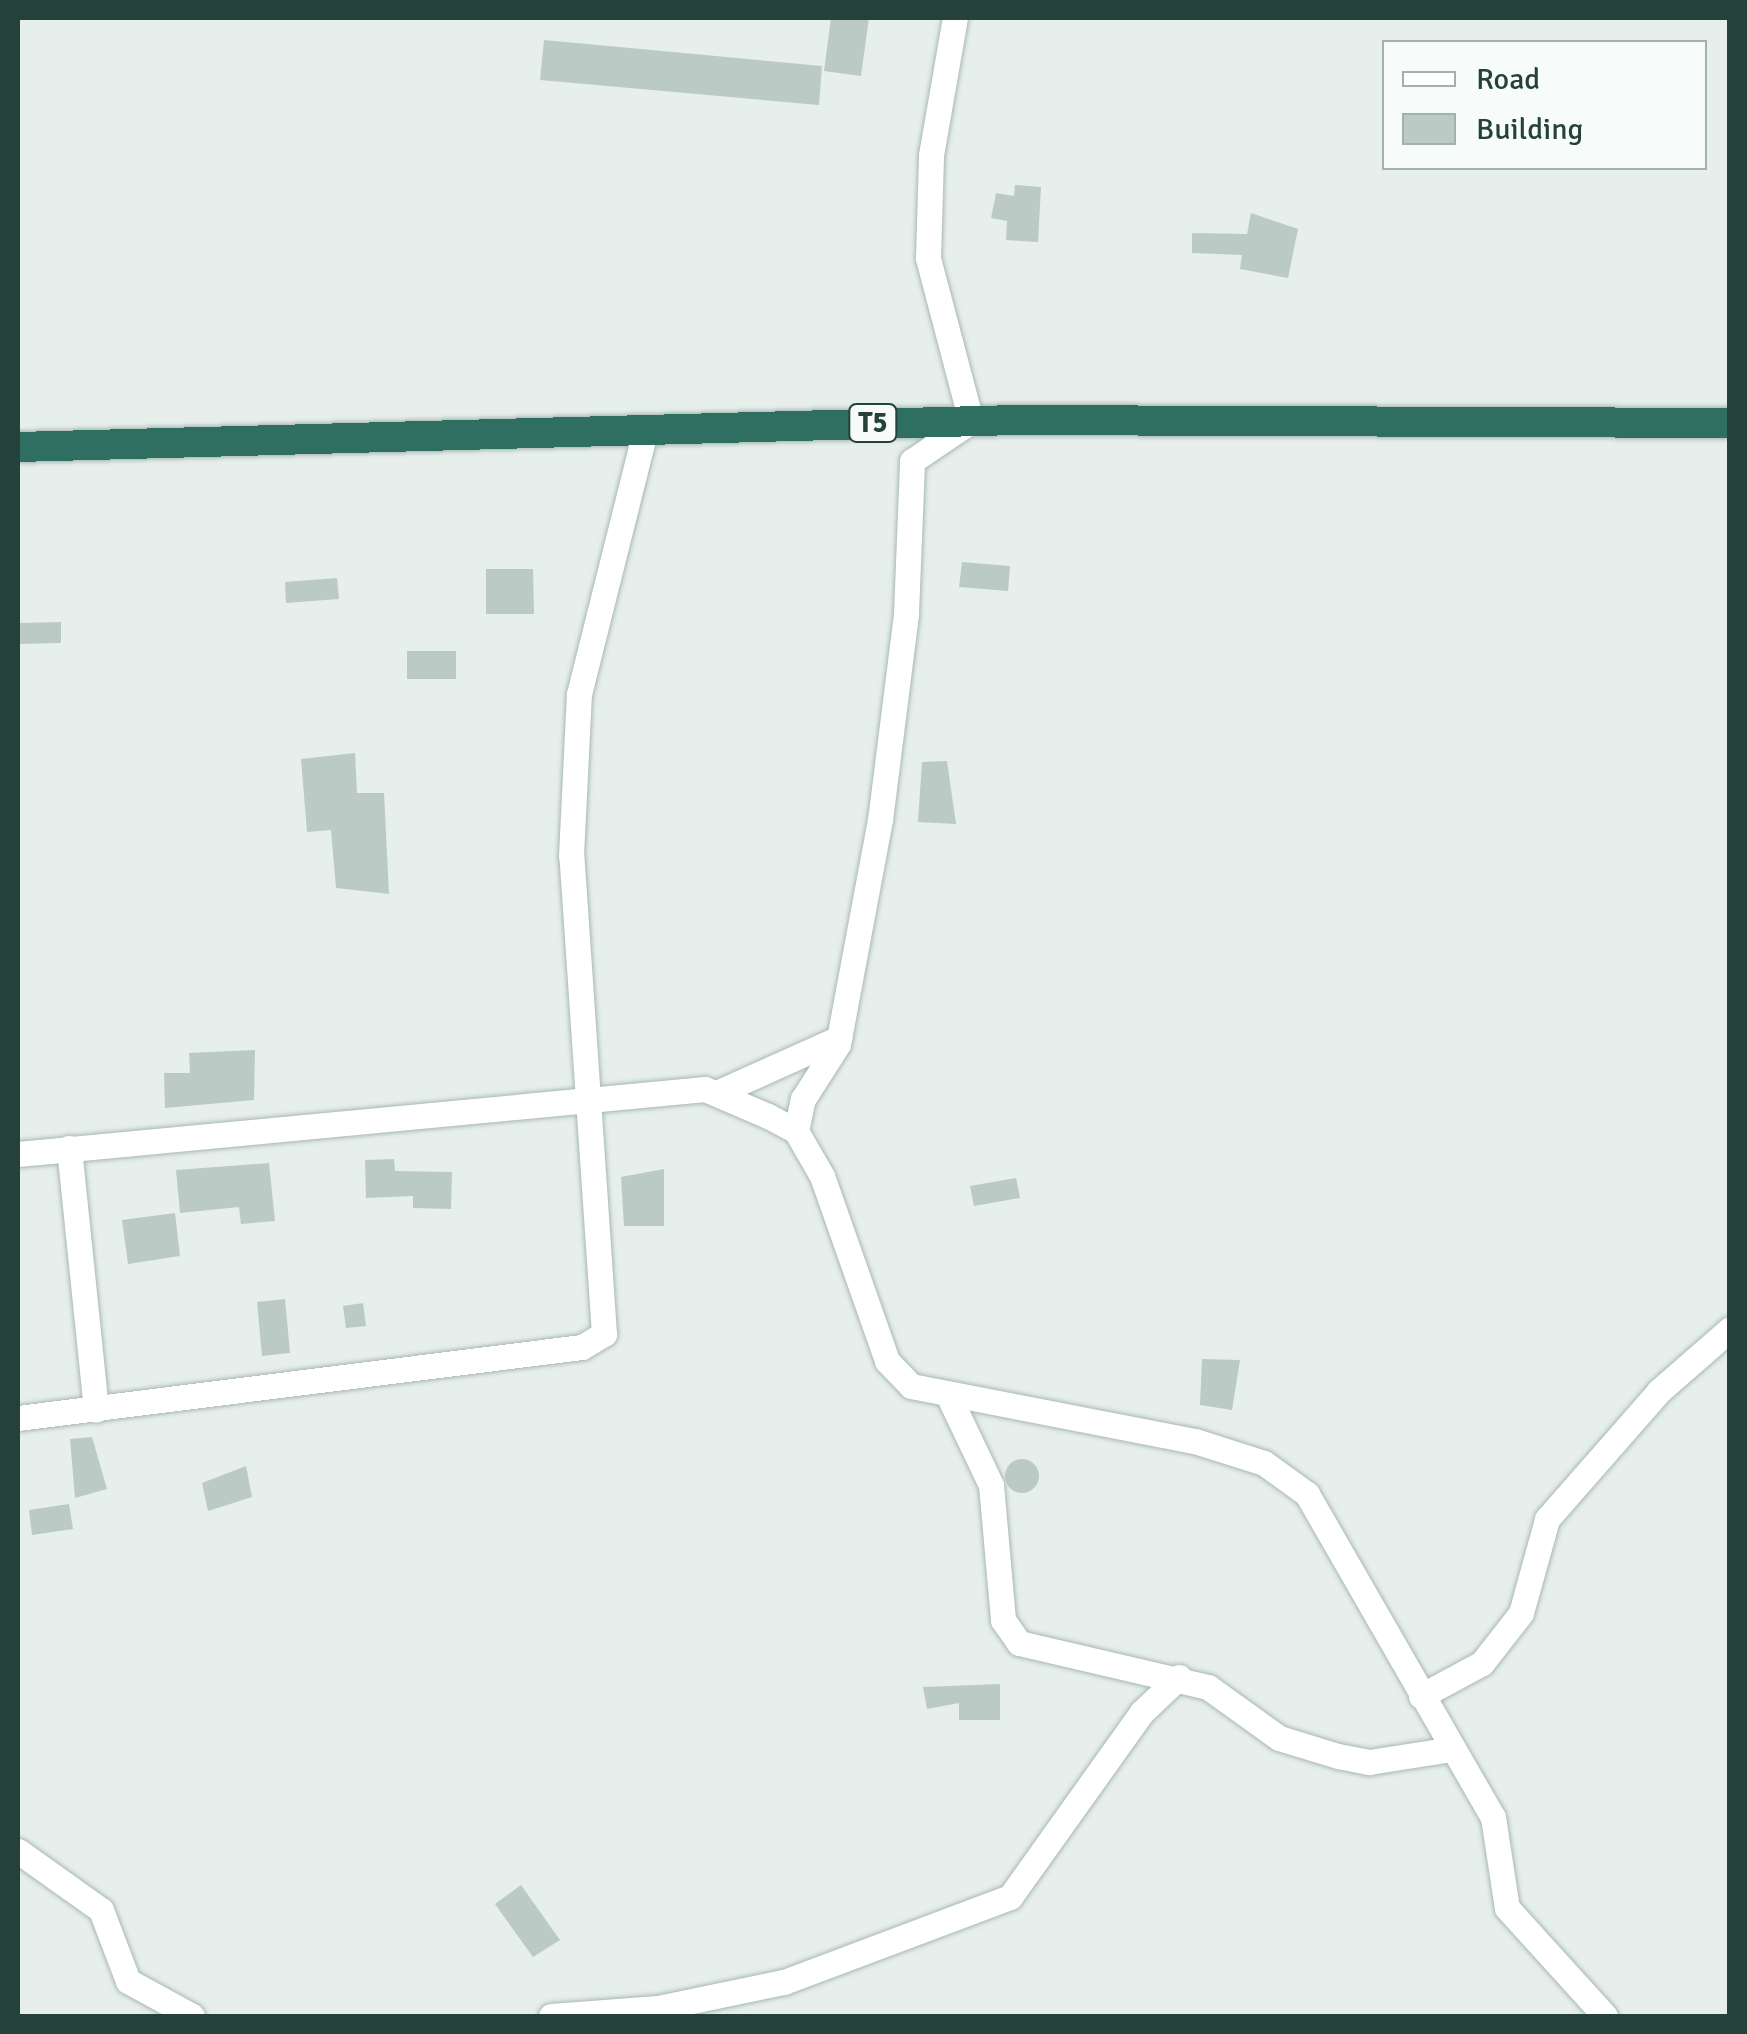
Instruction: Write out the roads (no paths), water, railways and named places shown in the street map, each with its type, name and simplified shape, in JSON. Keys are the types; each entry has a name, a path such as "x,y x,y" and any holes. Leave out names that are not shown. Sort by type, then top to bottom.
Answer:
{"highway":[{"name":"T5","path":"18,447 971,420 1730,422"}],"street":[{"path":"796,1131 840,1038 880,820 906,613 912,461 971,420 928,258 930,155 956,18"},
{"path":"18,1418 599,1341 606,1323 586,1100 571,856 579,694 646,428"},
{"path":"18,1154 586,1100 719,1092 840,1038"},
{"path":"719,1092 796,1131 844,1217 887,1362 911,1386 950,1398 1139,1427 1264,1464 1306,1494 1493,1817 1508,1908 1605,2016"},
{"path":"69,1148 96,1410"},
{"path":"1421,1696 1482,1663 1520,1613 1547,1519 1670,1378 1730,1329"},
{"path":"950,1398 991,1485 1009,1634 1179,1677 1302,1747 1369,1762 1452,1749"},
{"path":"552,2016 658,2008 784,1982 1010,1898 1142,1712 1179,1677"},
{"path":"18,1851 101,1910 128,1982 192,2016"}]}
